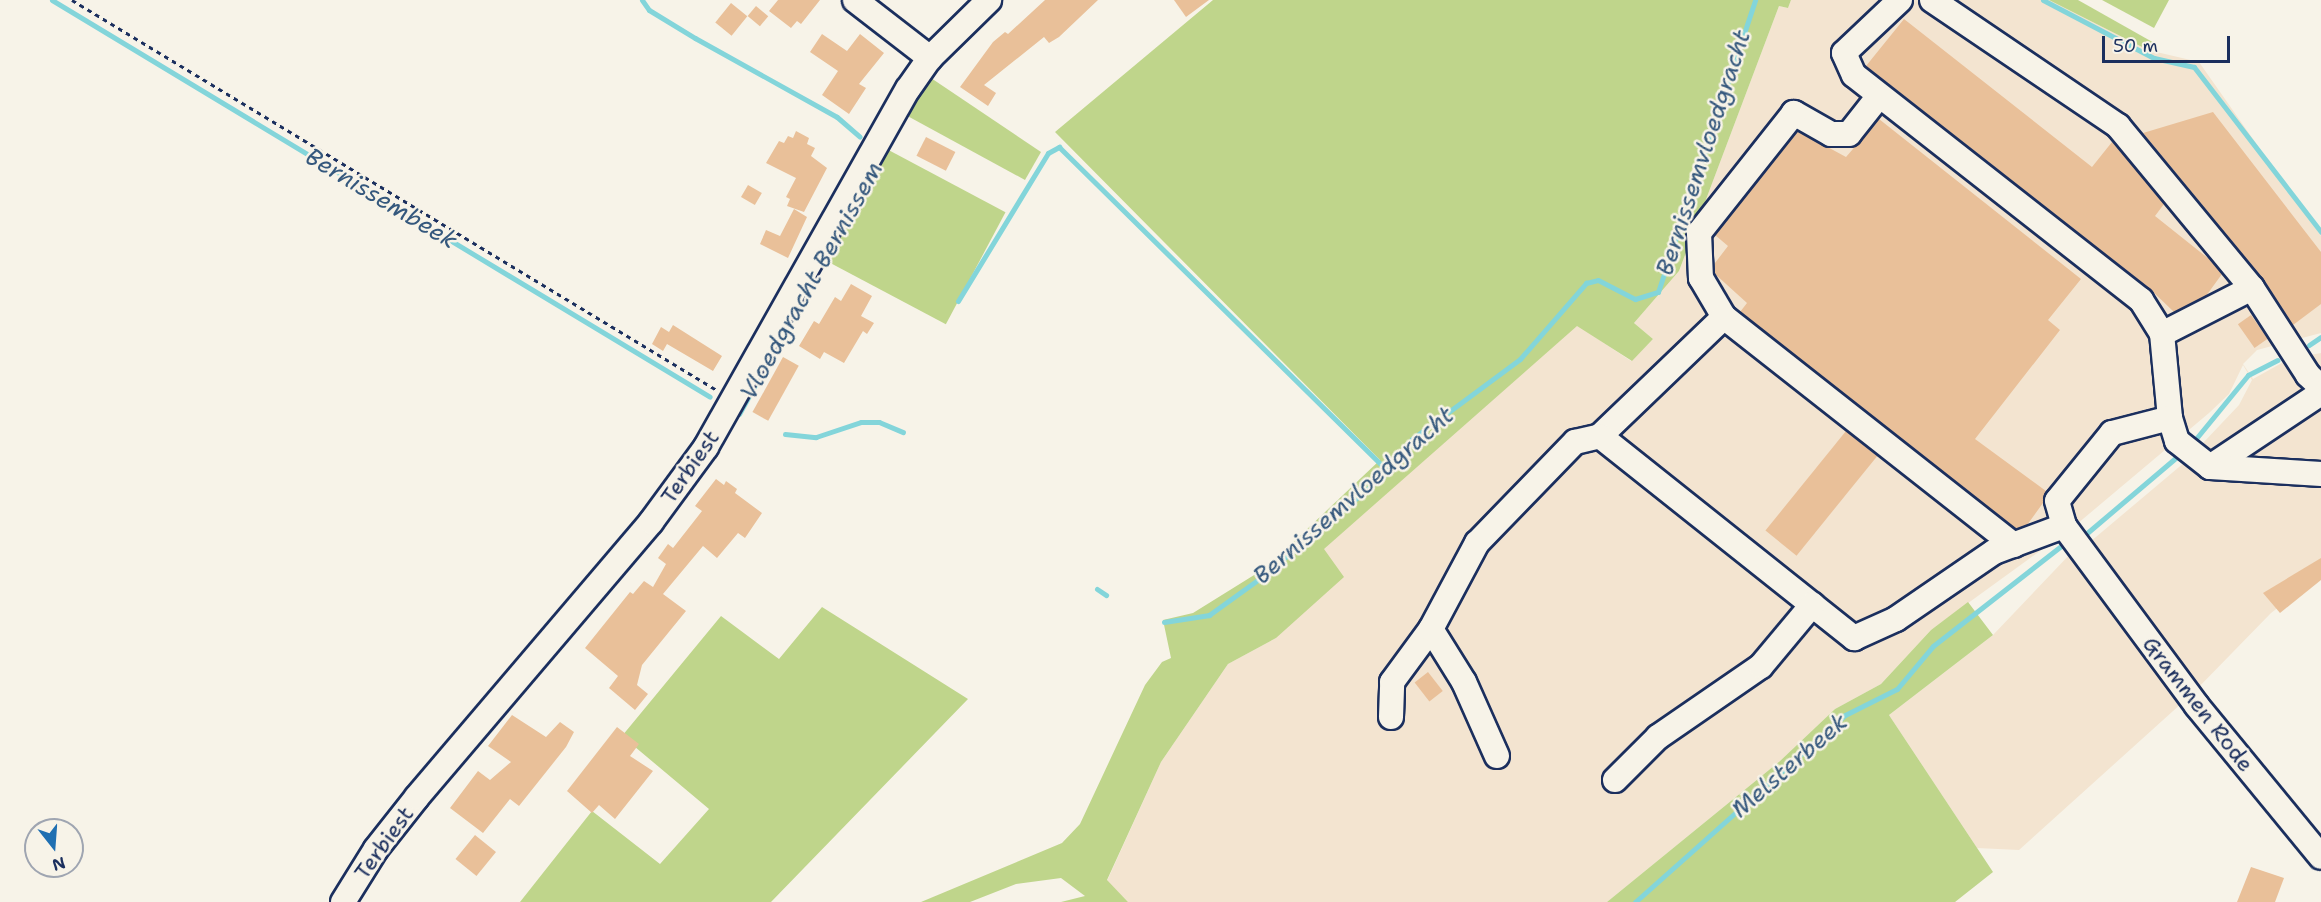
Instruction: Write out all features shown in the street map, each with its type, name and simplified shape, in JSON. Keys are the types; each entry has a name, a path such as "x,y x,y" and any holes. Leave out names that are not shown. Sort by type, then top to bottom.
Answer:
{"street":[{"path":"855,0 930,58"},
{"name":"Terbiest","path":"343,902 376,849 417,797 651,522 735,401 908,88 930,58 989,0"},
{"path":"1900,0 1844,53 1854,75 2141,300 2162,334 2170,418 2177,441 2210,467 2321,474"},
{"path":"1932,0 2118,126 2252,288 2308,375 2321,387"},
{"path":"1880,96 1849,134 1832,134 1794,113 1699,233 1701,278 1724,317 2014,545"},
{"path":"2162,334 2252,288"},
{"path":"1391,717 1392,682 1431,629 1477,543 1575,442 1600,436 1724,317"},
{"path":"2210,467 2321,393"},
{"path":"1600,436 1854,638 1896,619 1994,552 2064,526 2057,501 2112,433 2170,418"},
{"name":"Grammen Rode","path":"2064,526 2197,706 2321,857"},
{"path":"1615,780 1658,737 1761,666 1812,605"},
{"path":"1431,629 1464,682 1497,756"}],"path":[{"path":"72,0 735,401"}],"shaded area":[{"path":"1791,0 2049,0 2148,50 2199,62 2321,236 2321,333 2257,350 2243,364 2253,379 2289,359 2321,353 2321,575 2271,613 2193,693 2019,850 1977,848 1889,715 1993,635 2073,551 2090,542 2185,462 2239,405 2252,380 2243,365 2229,394 2209,413 2077,524 1931,630 1881,684 1835,709 1780,761 1607,902 1128,902 1107,881 1161,762 1228,664 1276,638 1323,549 1577,325 1631,361 1653,339 1634,323 1679,271 1779,6 1788,8"}],"green space":[{"path":"1213,0 1791,0 1788,8 1779,6 1679,271 1634,323 1653,339 1632,361 1577,326 1324,549 1344,577 1276,638 1228,664 1161,762 1107,880 1128,902 1061,902 1085,896 1061,878 1016,884 970,902 921,902 1062,843 1080,824 1145,685 1162,662 1171,658 1163,620 1193,613 1267,567 1380,460 1055,132"},
{"path":"2049,0 2078,0 2156,44 2148,50"},
{"path":"2102,0 2169,0 2154,28"},
{"path":"928,76 1041,152 1025,180 902,113"},
{"path":"881,146 1005,212 946,324 821,258"},
{"path":"1968,602 1993,635 1889,715 1993,872 1955,902 1607,902 1780,761 1835,709 1881,684 1931,630"},
{"path":"822,607 968,699 771,902 520,902 592,811 660,864 709,809 622,736 721,616 779,659"}],"building":[{"path":"778,0 820,0 801,24 797,21 791,28 769,11"},
{"path":"1045,0 1098,0 1059,37 1049,43 1044,37 984,85 996,93 988,106 960,87 993,42 1005,32 1008,34"},
{"path":"1174,0 1209,0 1186,17"},
{"path":"731,3 747,16 732,36 715,22"},
{"path":"756,6 768,16 760,26 748,16"},
{"path":"1904,19 2092,167 2112,142 2164,204 2155,216 2209,259 2222,274 2206,296 2174,312 2150,289 1866,66"},
{"path":"822,34 847,51 860,34 884,53 859,84 866,88 849,114 822,95 838,71 810,52"},
{"path":"2213,112 2321,252 2321,304 2293,325 2263,279 2143,133"},
{"path":"1879,119 2081,279 2048,320 2060,330 1975,439 2046,491 2043,503 2027,525 2016,529 1740,312 1747,303 1715,274 1715,263 1728,246 1715,235 1798,131 1846,157"},
{"path":"796,131 809,138 807,144 815,148 811,156 827,168 804,212 787,206 790,199 786,197 796,178 766,163 779,141 784,143 788,136 793,138"},
{"path":"926,137 955,152 946,171 916,156"},
{"path":"748,185 762,193 755,205 741,197"},
{"path":"794,209 807,217 788,258 760,244 766,230 780,236"},
{"path":"851,284 872,296 861,316 874,323 867,334 863,331 844,363 824,352 820,359 799,346 814,321 819,324 835,297 841,301"},
{"path":"2251,315 2268,339 2255,348 2238,324"},
{"path":"673,325 722,356 713,371 667,344 663,351 652,344 661,327 669,332"},
{"path":"783,357 799,366 768,421 752,412"},
{"path":"1846,431 1877,456 1797,556 1765,530"},
{"path":"716,479 724,485 726,481 737,489 735,493 762,513 745,538 738,533 717,558 703,546 663,594 686,611 642,665 637,685 648,694 635,710 609,688 618,676 585,648 630,592 633,594 644,581 653,587 666,564 658,558 668,544 673,548 702,511 695,506"},
{"path":"2321,558 2321,580 2280,613 2263,593"},
{"path":"1428,672 1443,691 1429,701 1415,682"},
{"path":"512,715 546,737 560,722 574,732 566,747 519,806 510,799 483,833 450,808 478,771 490,780 511,762 488,746"},
{"path":"617,727 639,744 630,756 653,771 615,819 599,805 592,813 567,791"},
{"path":"475,835 496,852 476,876 455,859"},
{"path":"2251,867 2284,878 2275,902 2237,902"}],"waterway":[{"name":"Bernissembeek","path":"52,0 710,397"},
{"name":"Vloedgracht Bernissem","path":"642,0 649,10 837,117 860,137"},
{"name":"Bernissemvloedgracht","path":"1164,622 1209,615 1259,579 1371,486 1412,439 1520,359 1586,283 1598,280 1635,299 1658,292 1755,0"},
{"name":"Bernissemvloedgracht","path":"2043,0 2154,58 2194,67 2321,232"},
{"path":"958,301 1048,153 1059,147 1386,469"},
{"name":"Vloedgracht Bernissem","path":"739,414 792,318"},
{"name":"Melsterbeek","path":"2309,345 2321,337"},
{"name":"Melsterbeek","path":"2194,441 2248,375 2277,360"},
{"name":"Bernissemvloedgracht","path":"785,434 816,437 861,422 879,422 903,432"},
{"name":"Melsterbeek","path":"2087,533 2179,455"},
{"name":"Melsterbeek","path":"1635,902 1845,715 1897,689 1933,646 2061,546"},
{"name":"Bernissemvloedgracht","path":"1097,589 1106,595"}]}
